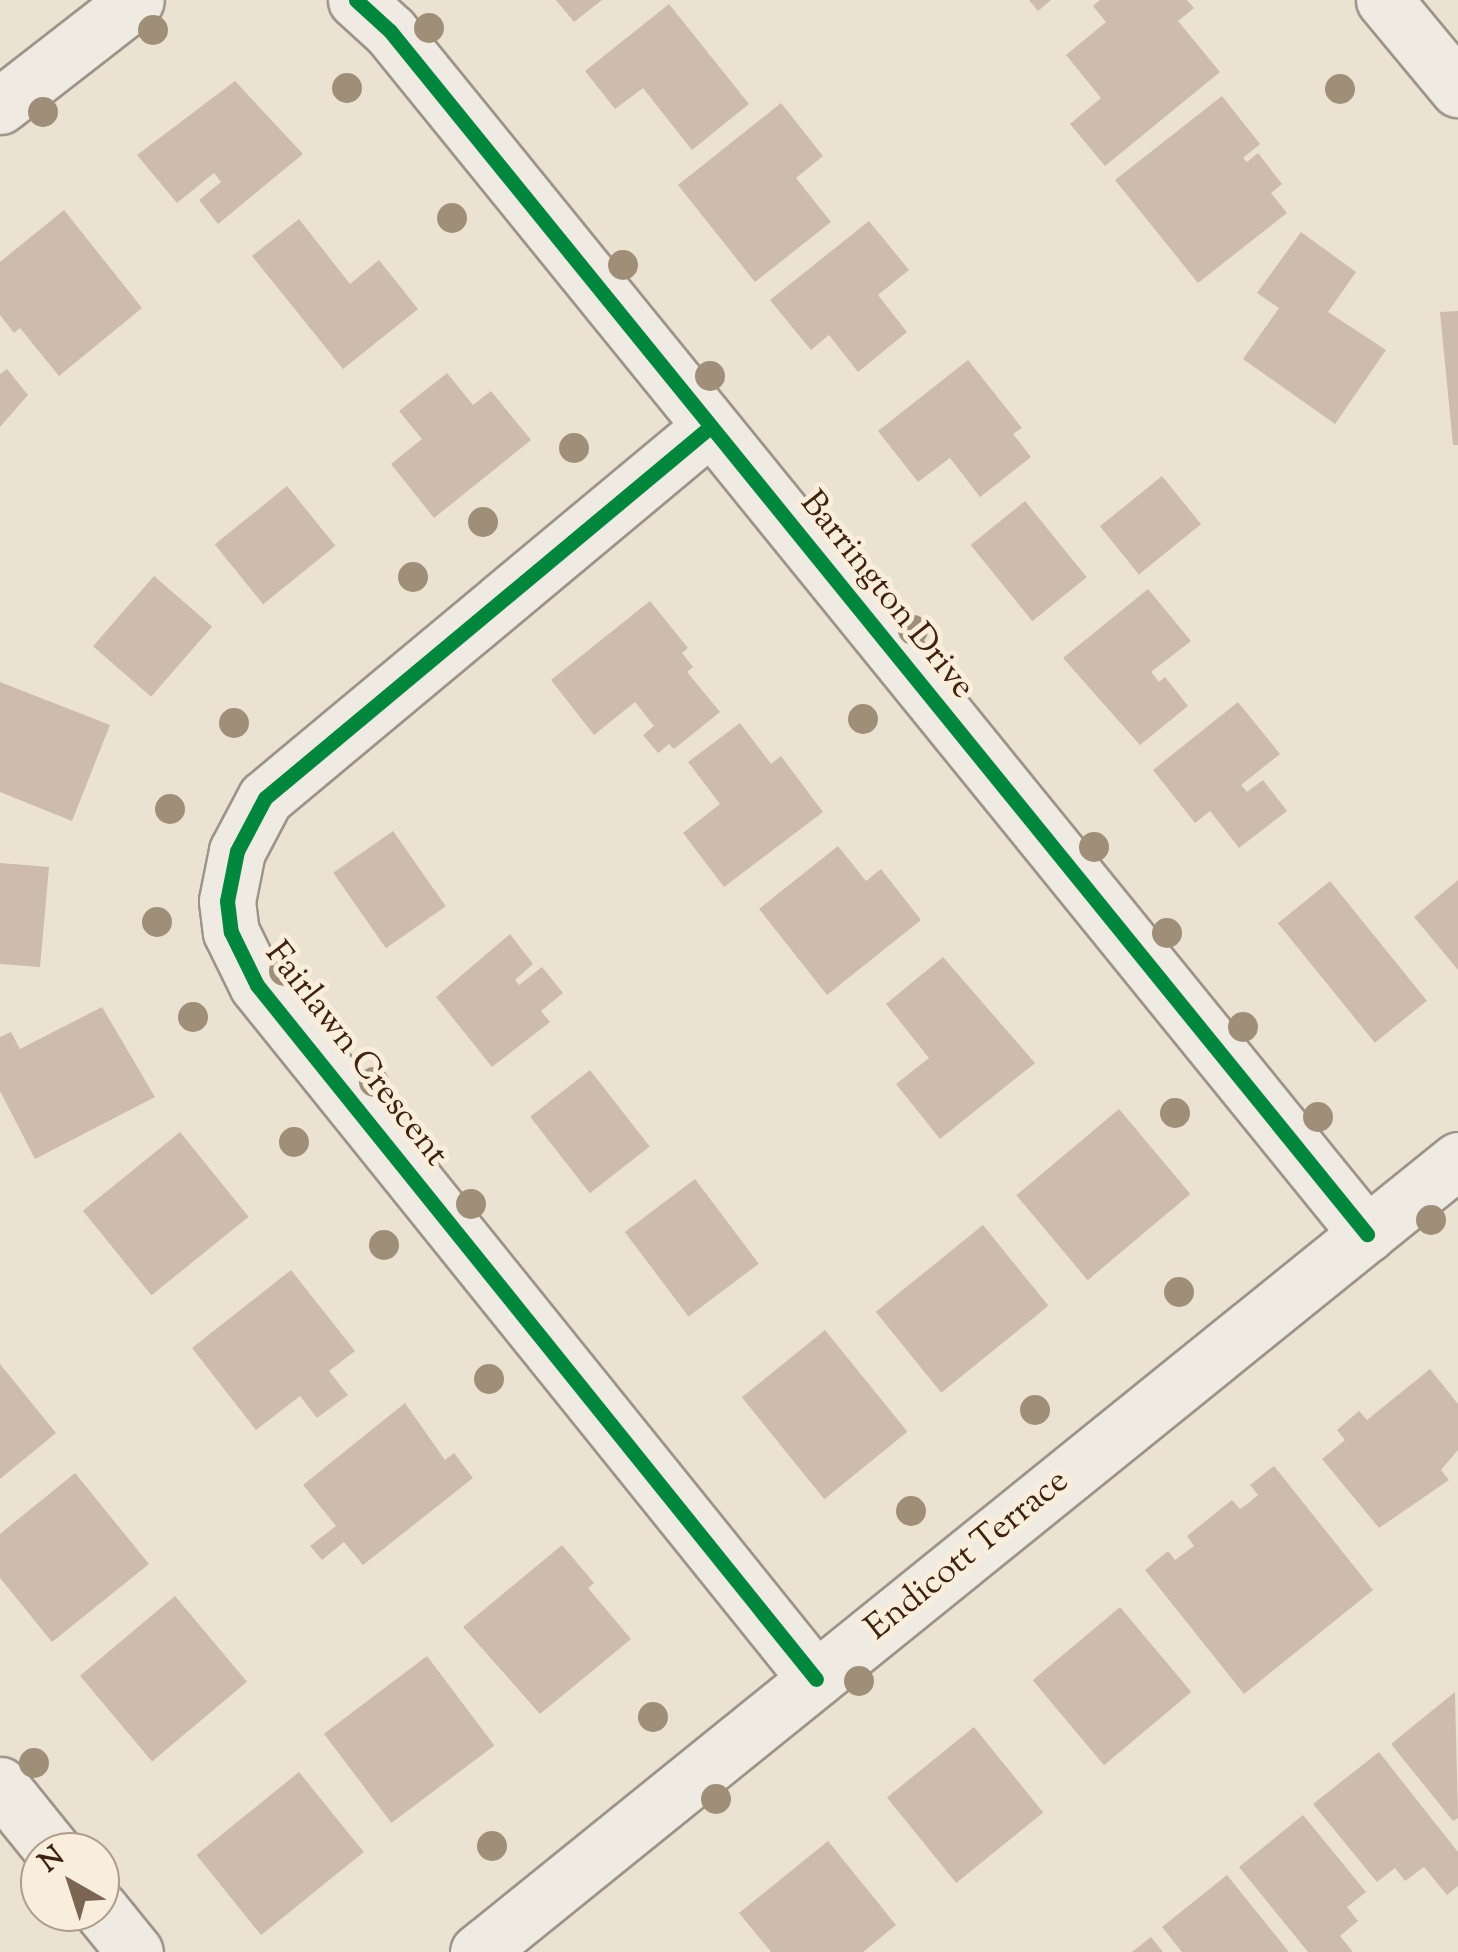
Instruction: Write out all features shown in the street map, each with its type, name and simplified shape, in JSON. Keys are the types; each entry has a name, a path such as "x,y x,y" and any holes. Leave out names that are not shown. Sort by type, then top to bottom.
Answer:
{"street":[{"path":"0,106 136,0"},
{"name":"Barrington Drive","path":"356,0 390,31 1367,1234"},
{"path":"1384,0 1458,89"},
{"name":"Fairlawn Crescent","path":"710,427 265,798 237,851 227,902 236,946 257,985 816,1679"},
{"name":"Endicott Terrace","path":"478,1952 1458,1160"},
{"path":"0,1785 38,1832"},
{"path":"119,1932 135,1952"}],"building":[{"path":"556,0 602,0 574,22"},
{"path":"1029,0 1051,0 1038,11"},
{"path":"1100,0 1187,0 1194,8 1178,21 1220,72 1105,166 1070,124 1101,98 1066,55 1106,22 1093,6"},
{"path":"669,4 749,104 692,150 643,88 615,109 585,71"},
{"path":"235,81 303,154 218,224 199,200 221,182 214,173 177,203 137,155"},
{"path":"1222,96 1260,144 1243,158 1247,162 1258,153 1282,184 1271,193 1287,213 1198,283 1115,180"},
{"path":"781,103 823,156 796,178 831,222 755,282 678,185"},
{"path":"64,210 142,308 59,376 20,328 14,333 0,315 0,262"},
{"path":"299,219 350,284 379,260 418,309 343,369 252,256"},
{"path":"869,221 909,270 878,295 907,332 858,372 829,335 811,350 770,300"},
{"path":"1301,232 1356,272 1328,312 1386,350 1335,424 1243,359 1279,308 1257,293"},
{"path":"1458,311 1458,445 1453,445 1440,312"},
{"path":"968,360 1022,428 1013,434 1031,457 980,497 950,458 918,482 878,431"},
{"path":"7,369 28,395 0,427 0,374"},
{"path":"447,373 473,405 491,391 531,440 434,518 391,464 422,439 399,411"},
{"path":"1162,476 1201,524 1139,575 1100,526"},
{"path":"287,486 335,546 263,604 215,545"},
{"path":"1025,501 1087,577 1032,621 971,545"},
{"path":"154,576 212,627 151,697 93,646"},
{"path":"1148,589 1191,641 1151,672 1159,682 1165,677 1188,706 1140,745 1063,658"},
{"path":"650,601 688,648 682,653 693,667 687,672 720,712 674,749 669,744 658,753 643,735 654,726 635,702 594,735 551,680"},
{"path":"0,682 110,725 72,821 0,792"},
{"path":"1238,702 1280,754 1241,785 1247,792 1263,780 1287,811 1239,848 1210,811 1195,823 1153,770"},
{"path":"740,723 771,764 781,756 823,812 724,887 683,833 720,804 688,762"},
{"path":"393,831 446,906 386,948 333,873"},
{"path":"838,846 866,881 881,869 921,920 827,995 759,909"},
{"path":"0,863 49,867 40,967 0,964"},
{"path":"1458,880 1458,970 1414,917"},
{"path":"1330,881 1427,1001 1375,1043 1278,923"},
{"path":"510,934 533,964 515,980 519,985 542,967 563,993 541,1011 550,1022 492,1067 436,997"},
{"path":"943,957 1035,1063 940,1139 896,1084 929,1058 886,1004"},
{"path":"102,1007 155,1097 35,1159 0,1091 0,1037 11,1032 20,1049"},
{"path":"590,1070 650,1146 590,1193 530,1117"},
{"path":"1119,1109 1190,1194 1088,1280 1016,1195"},
{"path":"180,1132 249,1217 151,1295 83,1211"},
{"path":"695,1179 759,1264 689,1317 625,1232"},
{"path":"983,1225 1048,1306 941,1393 876,1312"},
{"path":"291,1270 355,1351 329,1371 348,1395 317,1418 300,1396 256,1430 192,1348"},
{"path":"825,1330 907,1432 824,1499 742,1397"},
{"path":"0,1364 56,1433 0,1479"},
{"path":"1430,1369 1458,1404 1458,1450 1441,1470 1449,1480 1379,1528 1322,1459 1345,1440 1337,1430 1359,1411 1367,1420"},
{"path":"405,1403 445,1460 454,1453 473,1478 363,1565 344,1542 322,1560 310,1546 336,1526 303,1485"},
{"path":"1274,1466 1373,1590 1244,1694 1145,1570 1168,1551 1175,1560 1194,1546 1187,1536 1232,1500 1240,1509 1250,1502 1258,1495 1250,1485"},
{"path":"75,1473 149,1564 52,1642 0,1578 0,1534"},
{"path":"562,1545 594,1583 588,1588 631,1639 540,1714 463,1627"},
{"path":"175,1596 247,1682 152,1762 80,1676"},
{"path":"1120,1607 1191,1692 1104,1765 1033,1680"},
{"path":"427,1656 494,1745 391,1823 324,1734"},
{"path":"1455,1692 1458,1818 1453,1821 1391,1744"},
{"path":"974,1727 1043,1812 956,1883 887,1797"},
{"path":"1379,1752 1458,1852 1458,1886 1447,1895 1424,1867 1405,1881 1395,1868 1377,1882 1313,1804"},
{"path":"299,1772 364,1852 261,1935 196,1855"},
{"path":"1303,1815 1366,1892 1347,1907 1358,1921 1340,1936 1353,1952 1308,1952 1239,1867"},
{"path":"828,1841 896,1925 863,1952 771,1952 739,1913"},
{"path":"1227,1875 1289,1952 1182,1952 1162,1927"},
{"path":"1151,1937 1163,1952 1132,1952"}],"cycle path":[{"path":"356,0 390,31 1367,1234"},
{"path":"710,427 265,798 237,851 227,901 231,932 257,985 816,1679"}]}
